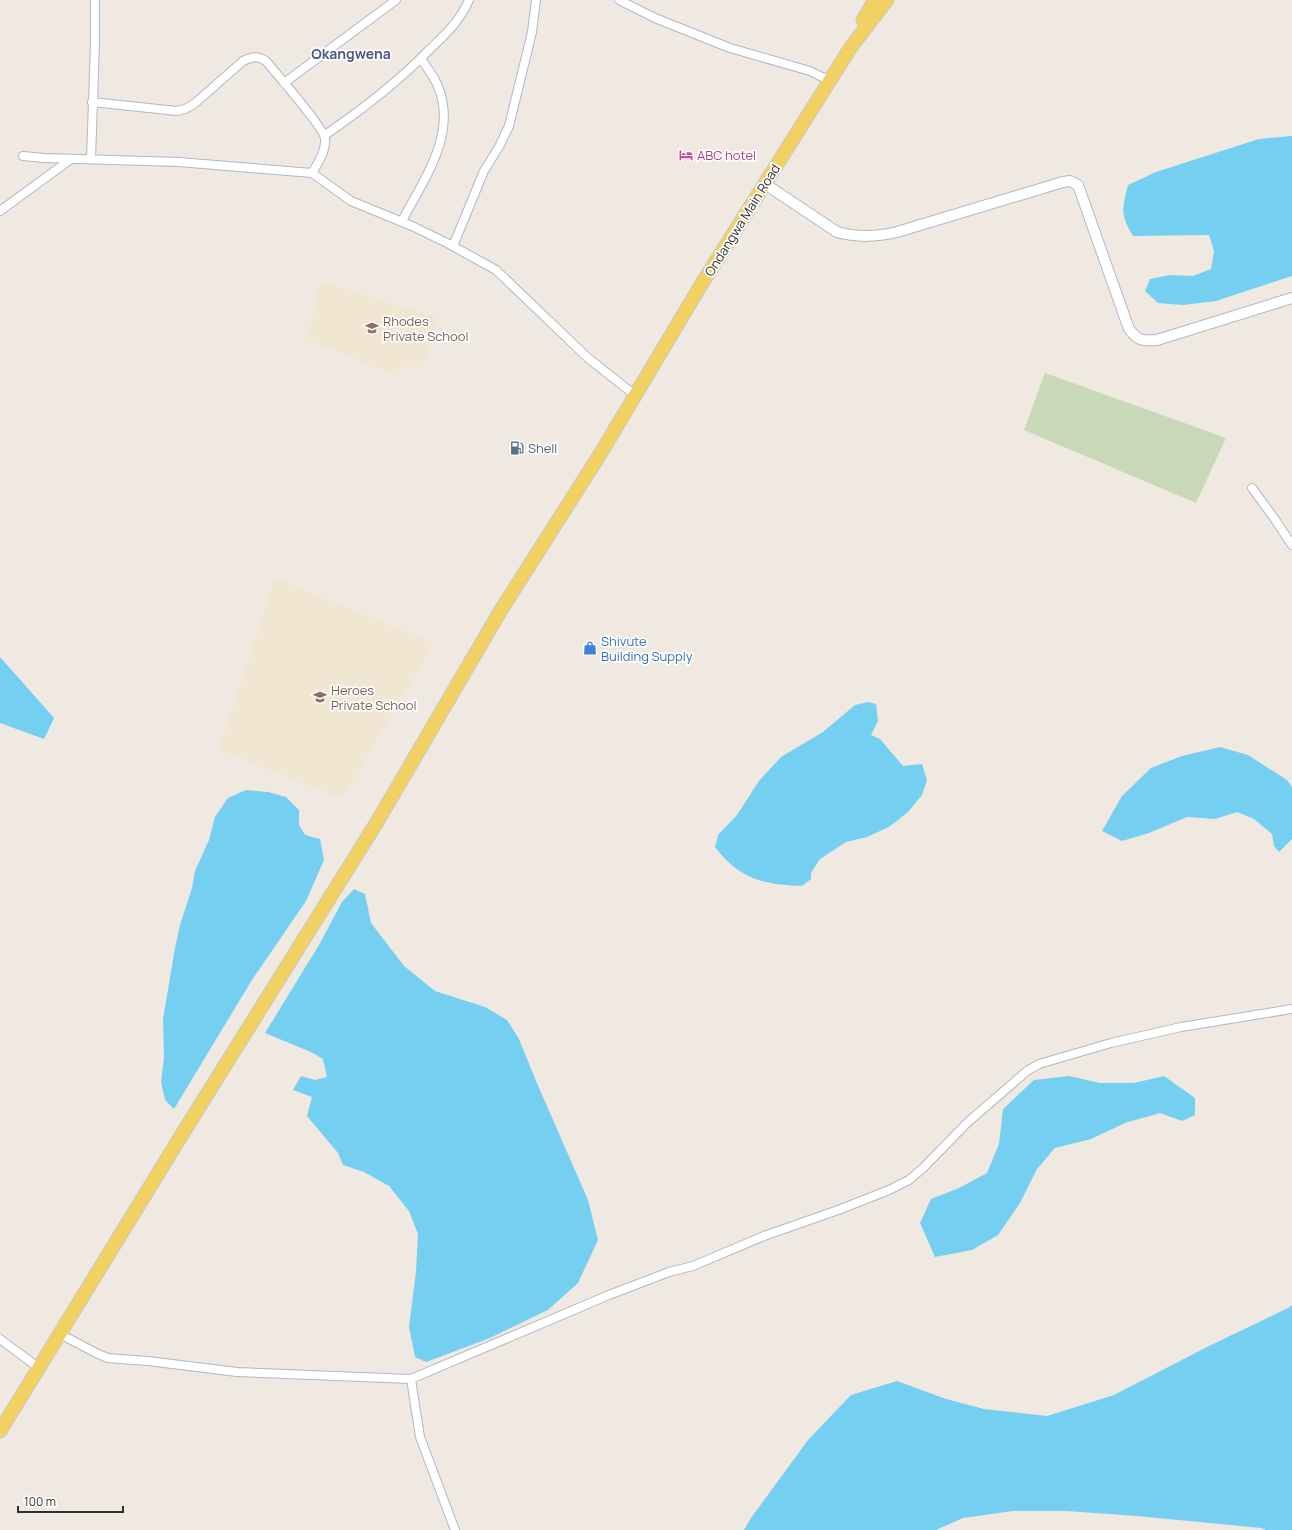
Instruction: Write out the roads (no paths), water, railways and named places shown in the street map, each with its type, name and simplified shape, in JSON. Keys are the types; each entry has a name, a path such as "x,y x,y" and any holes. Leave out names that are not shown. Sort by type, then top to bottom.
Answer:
{"main road":[{"name":"Ondangwa Main Road","path":"0,1431 202,1101 377,822 501,610 636,396 701,285 830,81 851,46 875,0"},
{"name":"Ondangwa Main Road","path":"851,46 887,0"}],"street":[{"path":"91,159 95,0"},
{"path":"284,83 396,0"},
{"path":"325,135 390,88 459,19 468,0"},
{"path":"453,246 484,171 500,145 509,126 532,32 536,0"},
{"path":"619,0 655,18 730,48 810,71 830,81"},
{"path":"92,102 177,111 185,109 194,104 243,61 250,58 262,58 266,60 325,135 325,146 312,173"},
{"path":"402,221 436,155 444,128 441,95 436,81 421,58"},
{"path":"23,156 179,162 312,173 351,202 402,221 453,246 496,270 588,358 636,396"},
{"path":"0,211 71,159"},
{"path":"765,184 838,232 850,236 865,237 882,236 897,232 1070,181 1078,185 1129,329 1136,338 1146,341 1157,340 1292,298"},
{"path":"1252,488 1292,545"},
{"path":"60,1334 98,1354 108,1358 120,1360 148,1361 237,1372 411,1379 609,1295 669,1272 693,1266 764,1236 841,1209 909,1180 923,1168 968,1122 1027,1071 1039,1064 1181,1027 1292,1009"},
{"path":"0,1339 39,1368"},
{"path":"411,1379 420,1437 455,1530"}],"water":[{"path":"1292,136 1292,276 1216,301 1183,305 1158,303 1145,291 1150,279 1170,275 1193,276 1211,269 1214,251 1209,235 1133,236 1124,217 1123,211 1128,185 1156,172 1259,139"},
{"path":"0,657 54,718 44,739 0,723"},
{"path":"868,702 876,704 878,721 871,735 880,739 903,766 922,764 927,780 922,795 908,812 889,827 867,837 846,842 820,859 811,873 811,879 802,886 764,882 743,873 733,866 715,847 718,835 737,815 759,781 781,757 823,732 855,705"},
{"path":"1220,747 1248,755 1287,780 1292,787 1292,839 1279,852 1274,846 1272,834 1254,819 1237,812 1215,819 1187,817 1149,833 1122,841 1102,831 1122,796 1151,768 1182,756"},
{"path":"246,790 268,792 286,797 299,810 299,825 305,835 320,839 324,860 306,901 252,980 174,1109 165,1100 161,1082 164,1057 163,1019 180,925 192,888 195,871 209,840 215,817 228,798"},
{"path":"354,889 365,894 371,923 404,966 435,991 485,1007 507,1020 519,1039 588,1200 598,1240 578,1283 548,1310 490,1338 426,1362 415,1357 409,1327 416,1272 418,1234 409,1211 389,1186 364,1172 343,1165 338,1153 307,1116 312,1097 293,1090 301,1076 315,1080 327,1077 323,1059 313,1053 265,1033 319,945 342,902"},
{"path":"1069,1076 1100,1083 1134,1083 1164,1076 1195,1098 1195,1115 1182,1121 1160,1113 1125,1123 1091,1139 1055,1148 1037,1169 1020,1203 998,1235 972,1250 935,1257 920,1223 931,1199 959,1188 987,1173 999,1144 1003,1109 1034,1080"},
{"path":"1292,1305 1292,1530 1266,1530 1261,1528 1137,1516 1067,1511 1013,1511 963,1518 936,1530 744,1530 751,1518 808,1440 851,1395 897,1381 946,1399 984,1409 1047,1416 1114,1395"}],"place":[{"name":"ABC hotel","path":"686,155"},
{"name":"Rhodes Private School","path":"372,328"},
{"name":"Shell","path":"517,448"},
{"name":"Shivute Building Supply","path":"590,648"},
{"name":"Heroes Private School","path":"320,697"}],"district":[{"name":"Okangwena","path":"351,54"}]}
